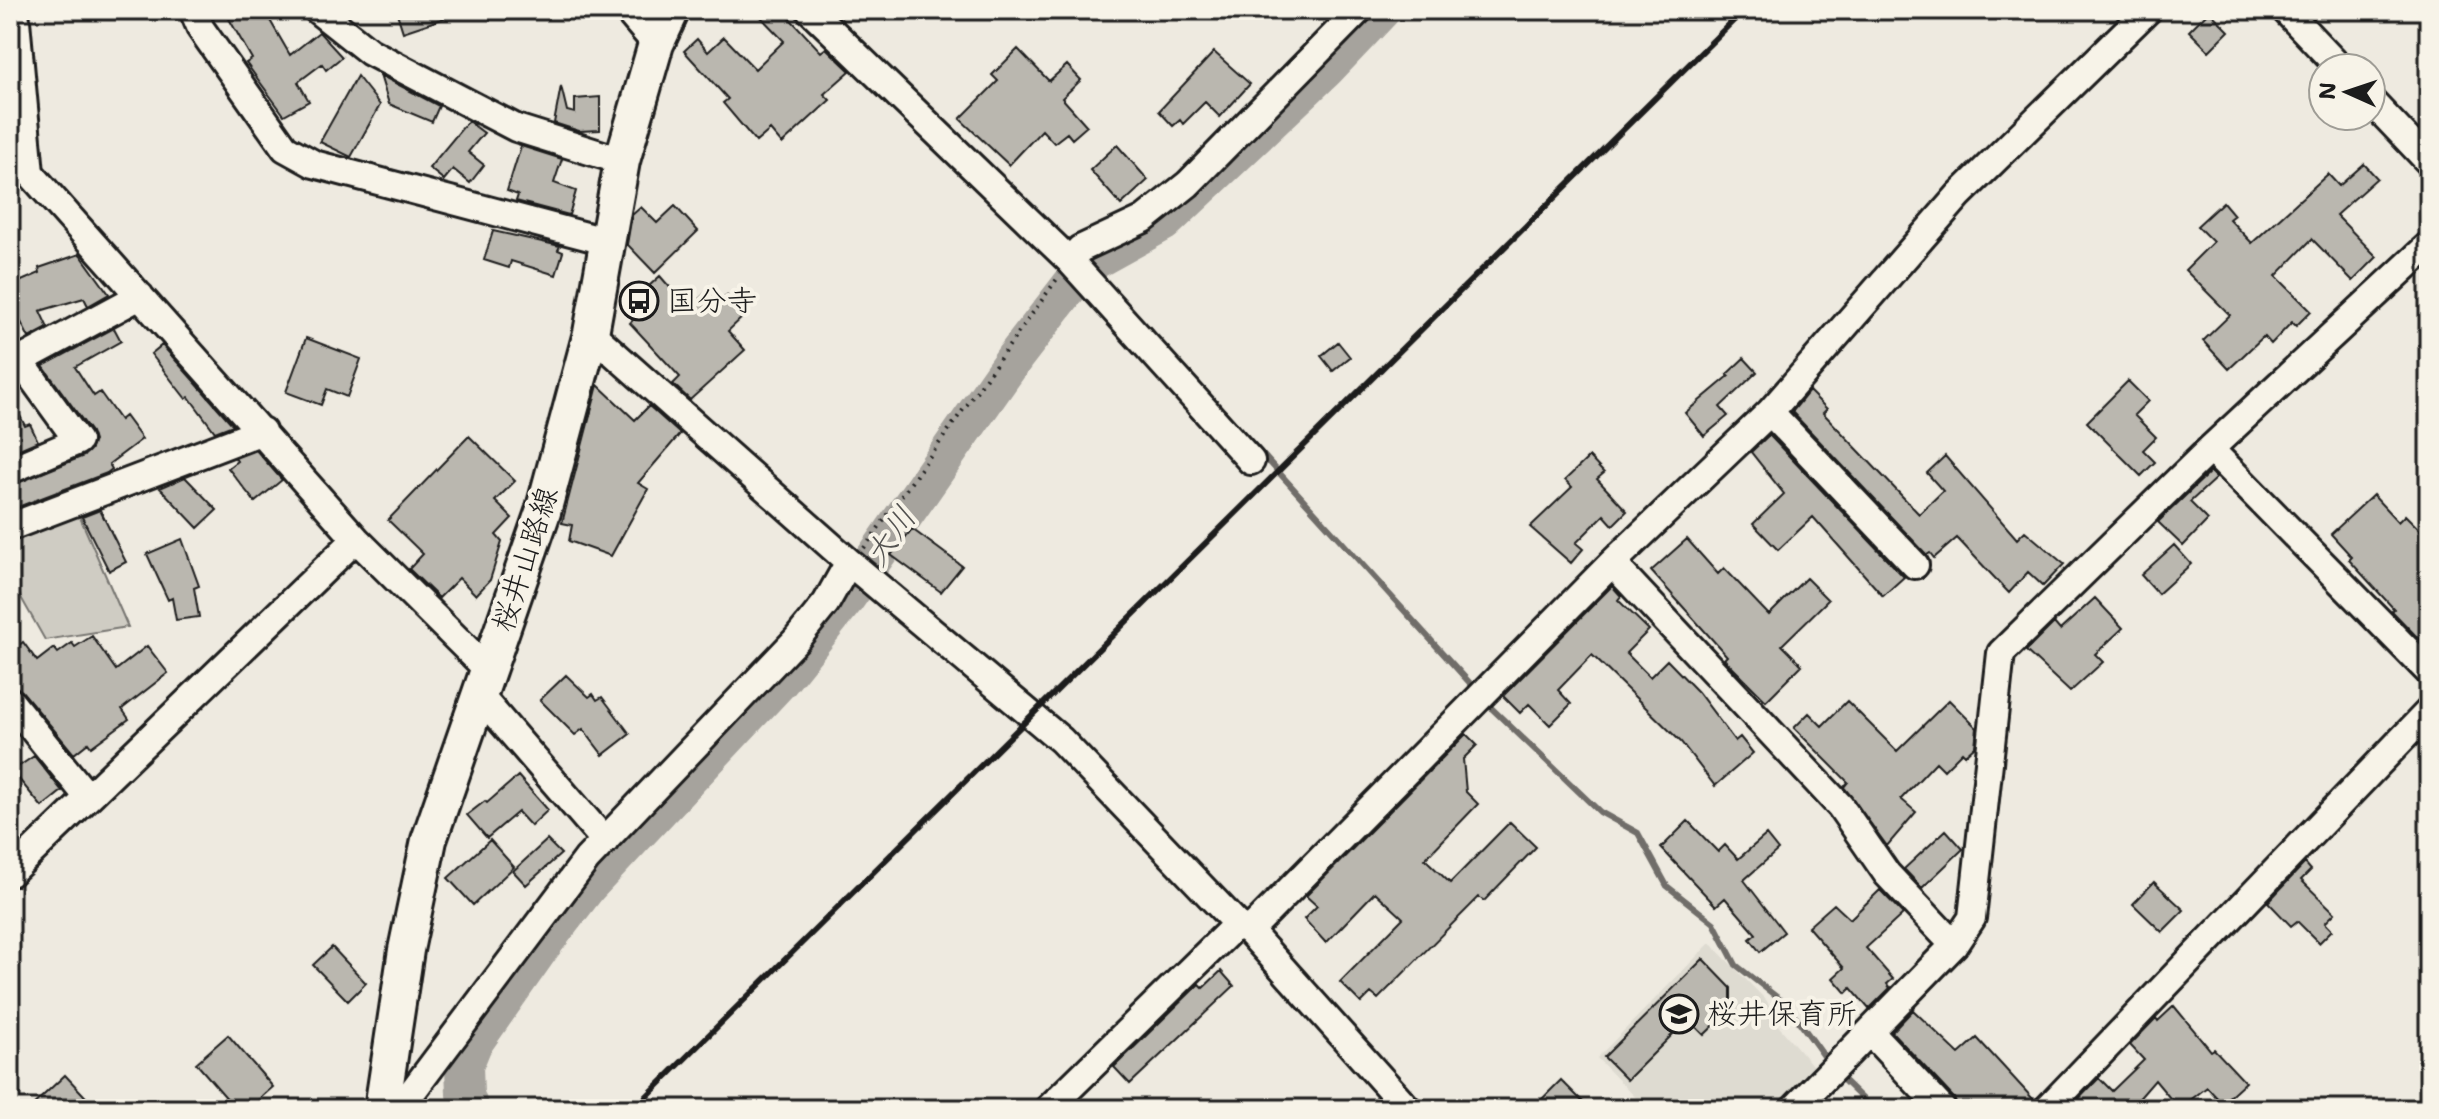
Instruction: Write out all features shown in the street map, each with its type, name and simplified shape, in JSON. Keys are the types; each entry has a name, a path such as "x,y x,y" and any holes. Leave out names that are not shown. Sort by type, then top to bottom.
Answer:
{"main road":[{"name":"桜井山路線","path":"384,1102 406,950 429,840 543,512 591,333 605,241 622,161 656,44 672,10"}],"street":[{"path":"15,10 18,140 30,173 483,682 605,841"},
{"path":"193,10 201,29 285,148 314,164 605,241"},
{"path":"317,10 370,52 516,128 622,161"},
{"path":"627,10 656,44"},
{"path":"810,10 1070,261 1251,461"},
{"path":"1070,261 1080,249 1144,219 1188,184 1359,10"},
{"path":"1048,1109 1243,928 1612,563 1770,412 1959,195 2148,10"},
{"path":"2285,10 2325,52"},
{"path":"2387,118 2429,162"},
{"path":"1794,1109 1954,945 1972,918 2001,653 2210,449 2429,245"},
{"path":"10,470 78,441 15,363 140,296"},
{"path":"591,333 849,562 1061,740 1243,928 1408,1109"},
{"path":"1770,412 1915,565"},
{"path":"10,527 262,431"},
{"path":"2210,449 2429,672"},
{"path":"10,873 356,539"},
{"path":"384,1102 406,1100 587,859 796,640 826,603 849,562"},
{"path":"1612,563 1840,806 1887,874 1954,945"},
{"path":"10,701 87,796"},
{"path":"2047,1109 2429,711"},
{"path":"1870,1032 1942,1109"}],"path":[{"path":"849,562 860,553 1070,261"}],"shaded area":[{"path":"76,508 128,627 45,640 10,578 10,533"},
{"path":"1710,943 1767,1001 1776,1023 1812,1065 1817,1076 1781,1109 1647,1109 1597,1058"}],"building":[{"path":"224,10 264,10 290,55 319,32 342,57 326,70 322,64 298,82 309,101 284,115 246,63 252,59"},
{"path":"396,10 460,10 460,13 403,32"},
{"path":"754,10 782,10 821,52 826,48 850,71 824,94 830,100 782,144 770,130 756,142 723,103 728,99 684,51 697,39 708,52 724,37 755,69 784,41"},
{"path":"2209,11 2229,31 2209,51 2189,31"},
{"path":"1018,49 1049,81 1067,65 1081,80 1062,98 1087,126 1072,139 1067,133 1054,143 1042,130 1009,165 960,119 998,81 992,75"},
{"path":"1214,52 1250,84 1220,117 1205,102 1183,124 1180,120 1173,126 1159,111"},
{"path":"380,75 439,106 432,122 389,104"},
{"path":"357,76 380,105 351,157 320,142"},
{"path":"561,86 567,111 575,113 575,99 600,97 600,130 579,131 554,123"},
{"path":"468,121 484,133 468,152 484,165 470,183 453,169 444,180 429,168"},
{"path":"1117,145 1148,180 1121,205 1090,170"},
{"path":"521,146 562,159 554,183 576,191 569,215 516,201 518,195 507,191"},
{"path":"2364,164 2377,178 2336,215 2377,257 2353,281 2312,239 2276,276 2311,311 2296,326 2292,322 2271,344 2264,336 2229,369 2203,341 2230,315 2185,270 2213,242 2197,226 2223,202 2234,215 2229,219 2252,243 2328,174 2339,186"},
{"path":"675,206 698,231 655,273 627,244 632,215 641,207 657,223"},
{"path":"493,231 560,246 558,250 563,252 556,275 511,261 509,268 484,260"},
{"path":"80,254 109,294 88,306 84,298 40,311 48,328 29,338 20,320 10,325 10,286 40,273 39,268"},
{"path":"660,276 689,309 707,292 718,303 727,295 745,315 728,331 745,350 690,400 673,384 680,377 630,323 636,317 626,307"},
{"path":"114,328 121,341 75,367 94,396 100,392 120,420 125,416 142,439 109,464 112,469 107,473 10,510 10,486 84,456 94,441 91,432 43,366"},
{"path":"306,338 361,359 347,397 327,389 321,405 286,392"},
{"path":"1338,342 1350,357 1333,371 1321,356"},
{"path":"162,345 233,425 215,432 151,354"},
{"path":"1744,358 1757,372 1720,407 1728,416 1704,436 1685,413 1729,376 1727,374"},
{"path":"2128,381 2148,401 2134,415 2156,437 2143,450 2155,462 2141,476 2087,422"},
{"path":"598,385 635,420 649,406 680,434 638,483 648,489 611,556 569,541 572,525 562,523"},
{"path":"1809,391 1827,409 1823,413 1919,514 1943,491 1927,473 1945,456 2017,539 2025,531 2064,564 2043,586 2028,572 2009,593 1957,538 1934,558 1930,553 1927,555 1792,412"},
{"path":"10,395 25,426 30,424 38,441 10,453"},
{"path":"1769,435 1904,577 1883,596 1813,517 1778,550 1753,524 1784,494 1751,452"},
{"path":"469,436 515,481 495,501 512,518 496,535 502,542 490,580 476,595 459,578 439,598 409,569 423,554 388,520"},
{"path":"256,450 282,480 255,502 228,468 237,461 235,458"},
{"path":"1589,457 1604,473 1597,479 1627,511 1613,525 1604,515 1576,543 1583,549 1571,563 1530,527 1572,487 1565,480"},
{"path":"2210,472 2216,478 2190,502 2208,520 2183,546 2158,522"},
{"path":"185,477 217,510 198,528 160,488"},
{"path":"2373,495 2398,522 2405,515 2429,539 2429,631 2420,640 2349,560 2352,557 2331,534"},
{"path":"100,510 126,562 109,571 82,517"},
{"path":"912,529 962,566 941,592 891,555"},
{"path":"182,539 199,586 194,588 199,617 176,620 172,598 168,600 147,554"},
{"path":"1687,539 1718,574 1724,568 1769,615 1806,578 1828,600 1782,645 1802,665 1766,701 1724,659 1727,656 1651,571"},
{"path":"2174,545 2191,564 2158,594 2141,575"},
{"path":"1612,586 1621,596 1618,600 1649,630 1626,653 1650,677 1667,660 1698,692 1735,741 1740,737 1753,753 1715,786 1681,742 1592,655 1558,690 1571,704 1550,725 1529,704 1520,713 1503,696"},
{"path":"2095,598 2123,628 2095,654 2103,662 2070,692 2026,651 2054,623 2060,630"},
{"path":"92,636 116,670 147,646 168,673 122,709 129,719 91,747 88,743 74,754 22,691 10,685 10,652 23,642 37,661 54,648 58,653 72,643 75,647"},
{"path":"566,675 589,697 593,694 597,700 602,697 630,734 603,755 583,729 575,735 540,700"},
{"path":"1949,700 1977,728 1975,746 1965,755 1962,752 1944,770 1936,762 1901,799 1916,812 1887,846 1844,787 1848,782 1794,728 1809,713 1822,726 1847,701 1897,751"},
{"path":"1466,734 1477,745 1463,759 1466,792 1478,804 1425,859 1450,883 1510,822 1536,847 1484,901 1479,897 1378,999 1371,993 1361,1003 1340,982 1403,918 1375,892 1326,943 1304,919 1317,906 1306,896"},
{"path":"34,756 62,791 42,807 12,771"},
{"path":"518,776 548,810 531,826 518,812 487,838 467,815 485,801 487,803"},
{"path":"1688,821 1718,852 1725,845 1738,859 1766,835 1778,850 1744,880 1784,932 1760,952 1750,939 1756,934 1725,898 1716,906 1661,848"},
{"path":"1946,830 1963,849 1922,888 1904,869"},
{"path":"490,840 514,867 473,905 448,878"},
{"path":"547,840 561,854 526,885 513,871"},
{"path":"2305,863 2311,870 2301,880 2335,913 2325,923 2332,930 2319,943 2297,921 2291,926 2268,902"},
{"path":"2154,882 2184,910 2162,932 2133,904"},
{"path":"1880,890 1903,914 1866,948 1893,979 1887,984 1890,988 1869,1009 1851,988 1846,993 1833,978 1844,968 1808,927 1834,904 1850,919"},
{"path":"332,947 366,983 348,1001 313,965"},
{"path":"1703,959 1731,988 1731,1009 1704,1035 1688,1019 1627,1080 1604,1057"},
{"path":"1221,971 1234,986 1130,1084 1114,1067 1199,984 1203,988"},
{"path":"2174,1006 2211,1051 2214,1049 2245,1082 2222,1103 2207,1087 2179,1109 2155,1080 2130,1109 2069,1109 2099,1078 2112,1091 2144,1060 2130,1045 2156,1018 2158,1021"},
{"path":"1913,1010 1959,1054 1977,1038 2034,1100 2031,1109 1958,1109 1954,1098 1892,1032"},
{"path":"228,1035 273,1087 248,1109 236,1109 196,1063"},
{"path":"65,1075 97,1109 29,1109"},
{"path":"1561,1080 1590,1109 1532,1109"}],"waterway":[{"name":"大川","path":"470,1109 465,1094 464,1066 473,1044 541,947 588,886 781,680 845,600 1015,357 1086,265 1164,222 1326,69 1382,10"},
{"path":"1225,413 1478,692"},
{"path":"1484,701 1600,812 1638,833 1667,886 1714,923 1736,965 1787,1005 1829,1063"},
{"path":"1838,1075 1873,1109"}],"railway":[{"path":"634,1109 1744,10"}],"place":[{"name":"国分寺","path":"639,301"},
{"name":"桜井保育所","path":"1679,1014"}]}
